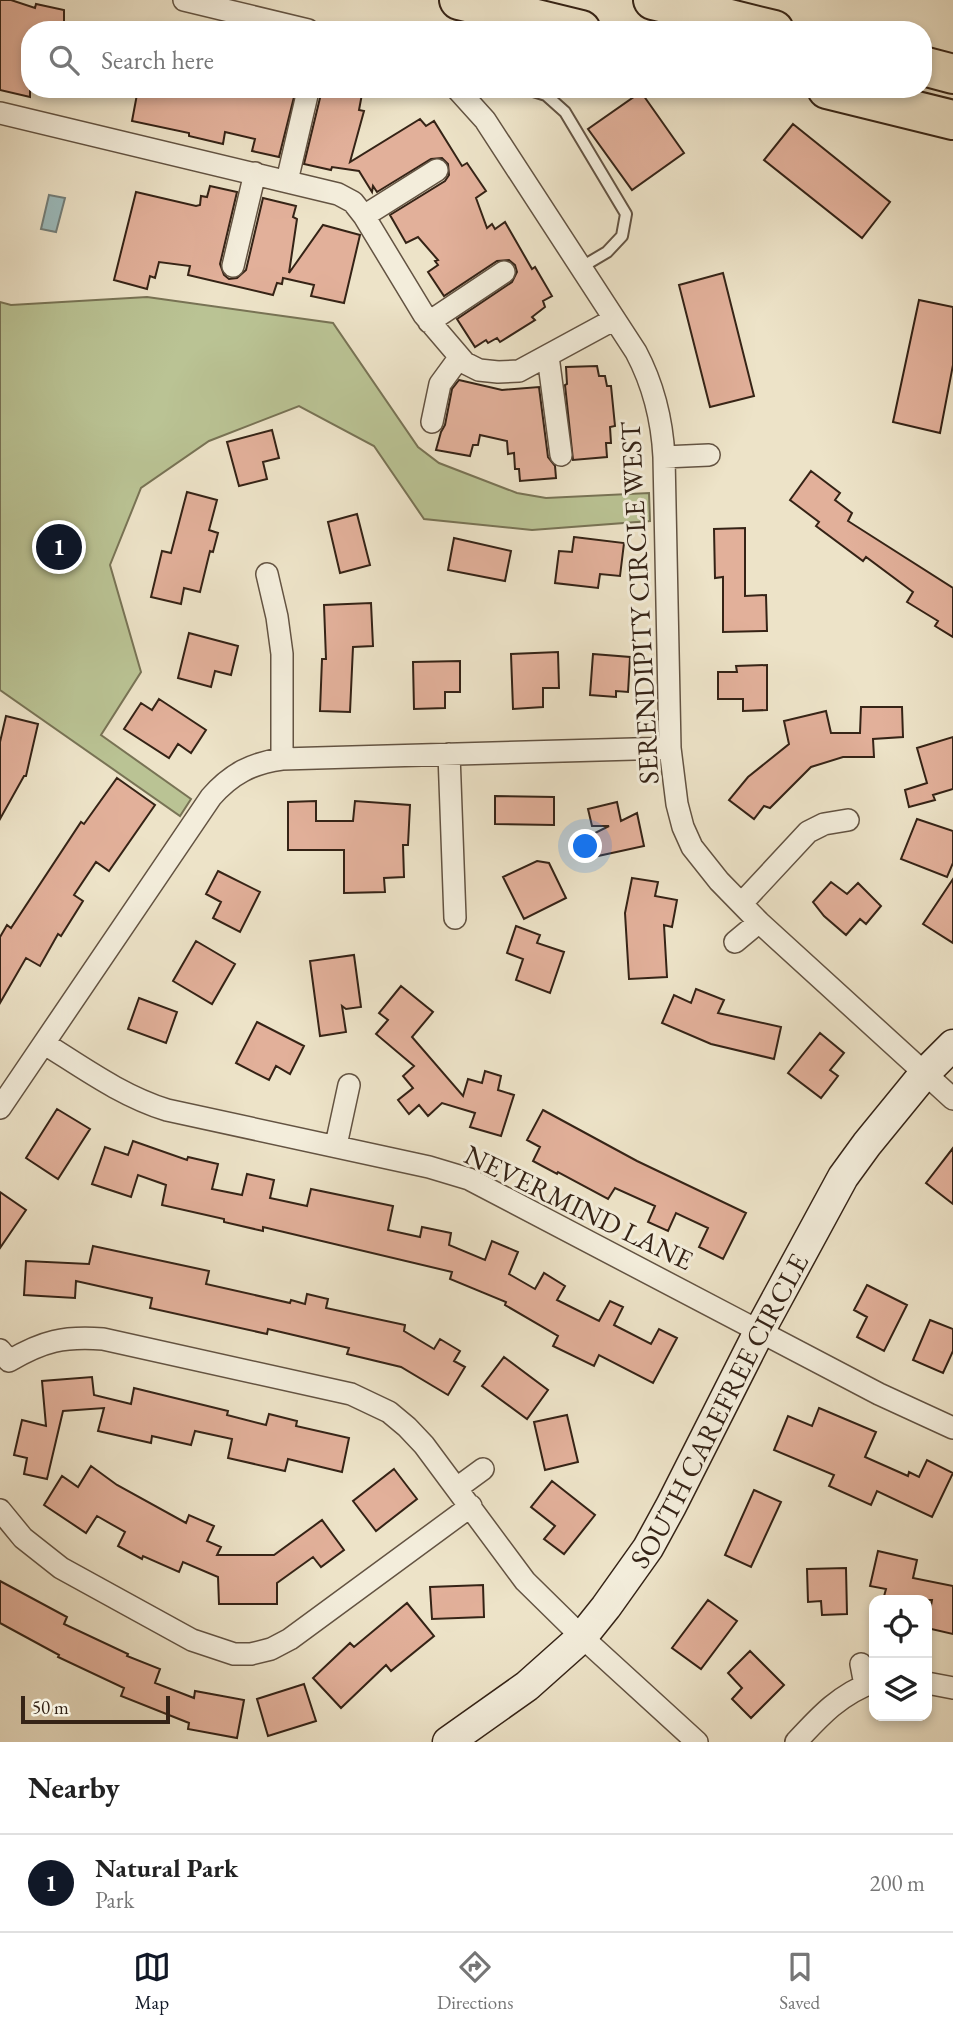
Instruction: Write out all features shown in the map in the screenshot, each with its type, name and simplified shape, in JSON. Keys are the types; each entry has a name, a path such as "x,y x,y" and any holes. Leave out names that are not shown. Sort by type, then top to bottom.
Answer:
{"highway":[{"path":"459,0 544,21"},
{"path":"653,0 738,21"},
{"path":"932,68 953,74"},
{"path":"864,98 953,120"}],"main road":[{"name":"SOUTH CAREFREE CIRCLE","path":"448,1742 527,1686 582,1637 606,1608 648,1548 760,1330 844,1177 867,1143 925,1073 953,1045"}],"street":[{"path":"184,0 271,21"},
{"path":"287,181 306,98"},
{"name":"SERENDIPITY CIRCLE WEST","path":"465,98 485,120 648,375 663,432 670,748 677,804 692,847 719,881 759,922 953,1099"},
{"path":"0,113 287,181 338,194 353,202 429,322 459,358 479,370 519,370 613,320"},
{"path":"364,216 437,170"},
{"path":"233,266 255,173"},
{"path":"429,322 504,272"},
{"path":"548,356 561,455"},
{"path":"432,422 440,384 459,358"},
{"path":"664,457 709,456"},
{"path":"267,574 282,654 282,759"},
{"path":"0,1108 211,797 224,782 242,770 260,762 282,759 670,748"},
{"path":"449,754 455,918"},
{"path":"742,903 808,832 824,824 848,820"},
{"path":"735,943 759,922"},
{"name":"NEVERMIND LANE","path":"45,1044 116,1089 142,1102 167,1110 336,1145 469,1178 879,1394 953,1428"},
{"path":"336,1145 349,1085"},
{"path":"3,1362 55,1339 103,1339 351,1394 389,1412 424,1445 525,1581 697,1742"},
{"path":"457,1488 483,1469"},
{"path":"0,1510 23,1538 61,1568 192,1640 233,1654 251,1654 271,1649 290,1639 471,1506"},
{"path":"861,1664 869,1682"},
{"path":"796,1742 844,1695 869,1684"},
{"path":"932,1684 953,1688"}],"lane":[{"path":"549,98 565,112 626,214 622,236 607,252 580,268"}],"green space":[{"path":"147,297 333,323 418,447 439,463 517,493 546,498 649,493 650,521 532,530 424,519 374,446 299,406 209,441 141,488 110,565 141,672 101,735 191,799 180,816 0,690 0,302 11,305"}],"water":[{"path":"49,195 65,198 56,232 41,229"}],"building":[{"path":"0,0 11,0 35,8 36,4 64,10 64,21 21,21 21,95 0,90"},
{"path":"136,98 294,98 279,157 252,151 255,139 225,132 223,144 189,136 189,133 132,121"},
{"path":"320,98 361,98 359,110 364,111 350,162 420,119 426,126 434,121 462,166 467,163 486,191 476,198 487,228 492,224 495,229 505,222 532,269 535,267 552,296 543,301 545,307 532,317 535,320 500,342 497,338 488,343 486,340 475,347 457,319 512,282 517,272 515,265 509,260 497,261 444,296 428,272 438,265 435,261 438,260 418,237 406,243 390,215 445,181 449,175 448,164 442,158 431,159 377,192 373,186 372,192 359,171 332,167 331,170 304,164"},
{"path":"632,98 645,98 684,153 632,190 588,129"},
{"path":"793,124 890,202 862,238 764,160"},
{"path":"210,186 237,192 220,264 224,275 229,279 237,278 246,270 263,198 296,206 293,217 297,219 289,273 323,225 360,235 344,303 311,296 314,285 283,278 282,284 277,283 273,295 188,275 190,266 159,262 155,278 150,276 147,289 114,280 136,192 196,206 200,205 201,196 207,197"},
{"path":"723,273 754,396 710,407 679,285"},
{"path":"919,300 953,307 953,365 940,433 893,422"},
{"path":"597,366 599,376 605,376 607,386 611,386 615,426 610,427 611,443 606,443 607,457 573,460 565,385 566,367"},
{"path":"459,380 502,390 539,387 548,457 555,466 556,478 520,481 519,469 515,469 514,453 508,454 507,441 480,435 478,445 473,445 470,456 436,450 445,425 452,389"},
{"path":"272,430 279,458 263,462 267,479 239,486 227,442"},
{"path":"811,471 840,493 835,500 852,513 848,521 953,588 953,637 935,626 938,621 907,602 913,592 866,557 863,561 816,526 819,522 790,500"},
{"path":"187,492 217,500 209,530 218,533 213,552 210,551 200,592 184,588 181,604 151,597 162,551 171,553"},
{"path":"357,514 370,565 340,573 328,522"},
{"path":"745,528 745,596 766,595 767,631 723,632 723,577 715,578 714,529"},
{"path":"574,537 624,543 620,576 600,574 598,588 555,583 559,551 572,552"},
{"path":"454,538 511,551 505,581 448,570"},
{"path":"371,603 373,646 353,647 350,712 320,711 322,659 326,659 324,605"},
{"path":"189,633 238,646 231,675 215,671 211,687 178,678"},
{"path":"558,652 559,688 543,688 543,707 513,709 511,654"},
{"path":"593,654 630,657 628,692 616,691 616,697 590,695"},
{"path":"460,661 460,692 445,692 445,708 414,709 413,662"},
{"path":"767,665 767,710 743,711 743,699 718,699 718,672 737,672 736,666"},
{"path":"159,699 206,730 191,753 178,744 169,758 124,729 141,703 152,710"},
{"path":"861,707 902,707 903,737 873,739 874,757 843,757 811,767 770,808 764,806 754,819 729,800 748,777 789,744 784,721 826,711 831,733 860,733"},
{"path":"6,716 38,724 26,776 0,819 0,742"},
{"path":"953,737 953,789 933,795 935,800 909,807 905,790 927,783 917,748"},
{"path":"117,778 155,805 109,871 96,862 74,895 83,901 61,936 58,934 40,966 26,958 0,1003 0,937 7,925 11,928 81,822 84,824"},
{"path":"495,796 554,797 554,825 495,824"},
{"path":"316,801 316,821 353,821 355,801 410,805 408,845 403,845 404,877 384,878 385,892 344,893 344,850 288,850 288,802"},
{"path":"617,802 621,821 637,813 644,846 598,856 593,834 609,826 592,826 588,809"},
{"path":"917,819 953,831 953,863 947,877 901,859"},
{"path":"537,861 549,863 566,898 524,919 503,877"},
{"path":"218,871 260,892 240,932 213,918 221,902 206,894"},
{"path":"632,878 658,882 655,896 677,900 672,927 664,925 667,977 629,979 625,913"},
{"path":"953,879 953,943 923,924"},
{"path":"831,882 847,894 858,883 881,906 866,924 860,919 846,935 824,916 813,902"},
{"path":"516,926 540,935 537,943 564,952 550,993 516,980 523,959 507,953"},
{"path":"196,941 235,964 212,1004 173,981"},
{"path":"354,955 361,1007 346,1009 342,1006 346,1032 320,1036 310,961"},
{"path":"401,986 433,1012 412,1037 463,1096 468,1079 482,1083 485,1071 501,1076 498,1090 514,1095 501,1136 470,1127 475,1113 442,1103 428,1116 419,1105 409,1114 398,1100 413,1088 403,1076 414,1066 376,1034 388,1020 379,1013"},
{"path":"696,989 724,1000 718,1013 781,1027 774,1059 711,1044 662,1023 674,995 691,1003"},
{"path":"139,998 177,1012 166,1043 128,1029"},
{"path":"257,1022 304,1046 290,1074 276,1066 269,1080 236,1063"},
{"path":"820,1033 844,1053 830,1070 838,1076 821,1098 788,1073"},
{"path":"57,1109 90,1129 58,1179 26,1158"},
{"path":"543,1110 637,1161 746,1213 723,1259 699,1247 708,1228 676,1213 668,1231 648,1222 655,1206 615,1188 608,1199 533,1161 540,1147 527,1140"},
{"path":"133,1141 187,1160 188,1157 218,1164 212,1189 242,1195 247,1174 274,1180 270,1198 307,1206 311,1189 393,1206 388,1230 420,1237 422,1227 451,1233 449,1245 485,1260 492,1241 518,1252 509,1274 535,1289 544,1273 565,1286 557,1300 599,1321 610,1301 623,1307 614,1325 651,1344 659,1329 677,1338 653,1383 599,1355 594,1366 553,1346 558,1336 505,1305 506,1302 450,1279 452,1272 263,1227 263,1231 224,1222 224,1219 162,1205 166,1185 138,1175 131,1197 92,1184 105,1147 128,1155"},
{"path":"953,1148 953,1204 926,1183"},
{"path":"0,1192 26,1210 0,1248"},
{"path":"93,1246 209,1271 206,1284 290,1303 291,1300 305,1304 307,1294 328,1299 326,1308 405,1325 404,1331 434,1349 440,1339 460,1351 454,1361 465,1367 448,1395 401,1367 347,1354 349,1348 268,1329 267,1334 150,1308 152,1298 76,1281 75,1298 24,1295 26,1261 89,1264"},
{"path":"867,1285 907,1305 884,1351 857,1337 867,1317 854,1310"},
{"path":"930,1320 953,1329 953,1351 943,1373 913,1360"},
{"path":"504,1357 548,1390 527,1419 482,1386"},
{"path":"92,1377 94,1395 131,1404 134,1388 228,1411 227,1415 266,1425 269,1414 297,1421 296,1426 349,1438 342,1472 288,1459 285,1471 228,1458 232,1439 195,1431 191,1445 152,1436 151,1443 98,1431 104,1408 63,1411 47,1479 24,1474 27,1458 14,1455 22,1420 46,1426 42,1381"},
{"path":"819,1408 876,1432 865,1457 908,1476 909,1472 919,1477 927,1460 953,1473 932,1517 877,1491 871,1505 829,1486 834,1475 774,1450 788,1416 812,1426"},
{"path":"567,1415 578,1462 545,1470 534,1422"},
{"path":"91,1466 117,1485 186,1523 189,1515 214,1526 207,1541 221,1547 217,1555 274,1555 322,1520 344,1550 321,1567 313,1557 277,1583 277,1604 219,1604 218,1577 183,1562 179,1572 143,1556 142,1559 118,1546 125,1532 97,1516 86,1533 44,1505 62,1476 78,1487"},
{"path":"394,1469 417,1499 376,1531 353,1501"},
{"path":"552,1481 595,1515 564,1554 544,1539 555,1526 531,1507"},
{"path":"754,1490 781,1502 751,1567 725,1555"},
{"path":"878,1551 917,1560 913,1578 953,1586 953,1634 932,1629 932,1595 884,1595 886,1589 870,1586"},
{"path":"846,1568 847,1614 822,1615 821,1601 808,1602 807,1569"},
{"path":"0,1581 67,1617 64,1624 128,1654 127,1656 160,1669 155,1683 194,1698 195,1691 244,1700 237,1738 188,1729 189,1723 121,1696 124,1688 58,1657 59,1655 0,1623"},
{"path":"483,1585 484,1617 432,1619 430,1587"},
{"path":"708,1600 737,1621 701,1669 672,1648"},
{"path":"407,1603 434,1636 391,1671 386,1665 341,1708 313,1678 350,1643 354,1647"},
{"path":"750,1651 784,1685 751,1718 732,1699 742,1688 728,1673"},
{"path":"304,1684 316,1721 268,1736 257,1699"}],"place":[{"name":"Natural Park","path":"59,547"}]}
